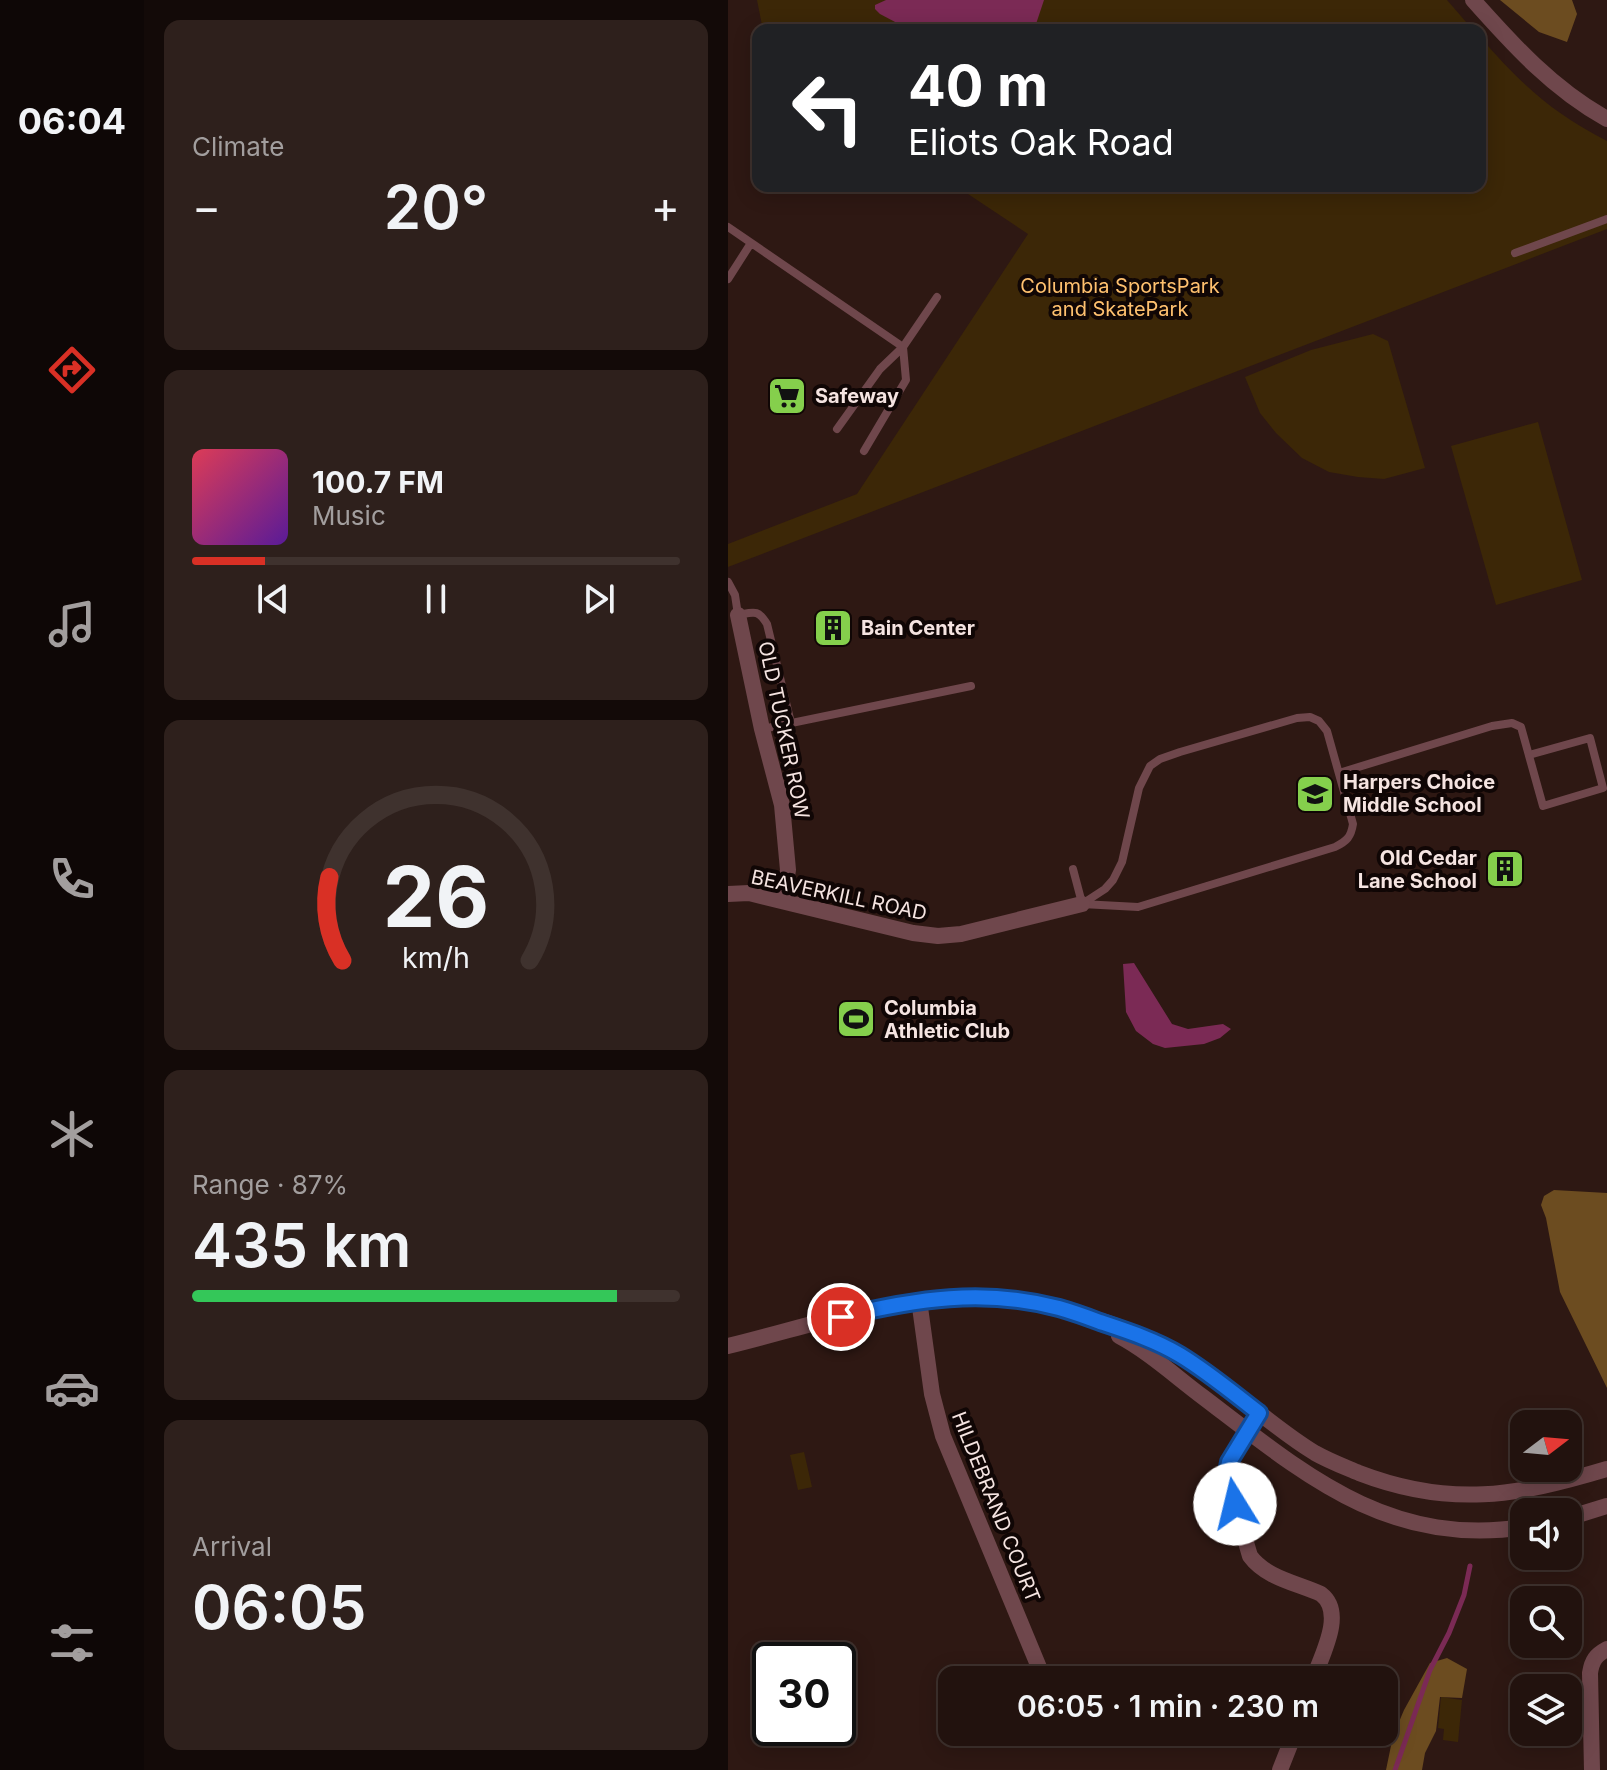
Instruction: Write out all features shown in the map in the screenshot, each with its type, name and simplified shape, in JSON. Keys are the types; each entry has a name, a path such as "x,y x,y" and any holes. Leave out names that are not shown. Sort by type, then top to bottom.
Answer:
{"street":[{"path":"1473,0 1526,59 1557,86 1607,119"},
{"name":"OLD TUCKER ROW","path":"738,615 782,805 788,870 783,900"},
{"name":"BEAVERKILL ROAD","path":"728,894 749,893 913,933 938,936 961,934 1082,904"},
{"path":"728,1346 893,1304 955,1297 1004,1298 1059,1308 1134,1333 1178,1353 1316,1454 1378,1480 1412,1490 1451,1495 1510,1493 1607,1469"},
{"name":"HILDEBRAND COURT","path":"919,1300 932,1394 943,1436 1038,1666"},
{"path":"1082,1316 1130,1341 1303,1472 1339,1494 1394,1517 1446,1530 1510,1528"},
{"path":"1259,1413 1229,1462 1227,1478 1250,1556 1258,1566 1329,1600 1332,1608 1331,1627 1318,1666"},
{"path":"1582,1514 1607,1506"},
{"path":"1592,1770 1591,1662 1607,1649"},
{"path":"1280,1770 1289,1746"}],"lane":[{"path":"1515,253 1606,221"},
{"path":"728,227 903,347"},
{"path":"728,279 751,243"},
{"path":"837,429 880,369 903,347 937,297"},
{"path":"864,451 906,380 903,347"},
{"path":"728,582 735,595 738,615 755,612 762,615 767,624 791,723"},
{"path":"762,729 971,686"},
{"path":"1310,717 1319,721 1327,731 1353,824 1347,841 1138,907 1082,904 1105,889 1122,862 1139,788 1150,766 1160,759 1297,718 1310,717"},
{"path":"1339,773 1492,726 1512,723 1521,727 1543,806 1603,788 1590,738 1529,755"},
{"path":"1073,869 1082,904"}],"green space":[{"path":"757,0 1447,0 1468,24 762,24"},
{"name":"Columbia SportsPark and SkatePark","path":"1486,44 1538,96 1607,141 1607,229 728,567 728,544 857,494 1028,234 965,192 1486,192"},
{"path":"1373,334 1388,341 1425,468 1384,479 1329,472 1302,458 1260,413 1245,377 1311,350"},
{"path":"1538,422 1582,580 1496,605 1451,446"},
{"path":"804,1452 812,1487 798,1490 790,1455"},
{"path":"1441,1697 1462,1700 1458,1742 1443,1740 1444,1729 1438,1728"}],"shaded area":[{"path":"886,0 1044,0 1036,24 900,24 880,14 875,5"},
{"path":"1500,0 1572,0 1577,14 1567,42 1539,32"},
{"path":"1134,963 1172,1024 1188,1029 1223,1024 1231,1029 1220,1038 1204,1044 1165,1048 1153,1044 1136,1031 1126,1012 1123,964"},
{"path":"1554,1190 1607,1193 1607,1388 1560,1292 1541,1205 1544,1196"},
{"path":"1447,1658 1467,1669 1462,1698 1440,1697 1436,1731 1425,1753 1422,1770 1386,1770 1391,1746 1398,1746 1398,1724 1430,1663"}],"waterway":[{"path":"1395,1770 1430,1670 1464,1595 1470,1566"}],"place":[{"name":"Safeway","path":"787,396"},
{"name":"Bain Center","path":"833,628"},
{"name":"Harpers Choice Middle School","path":"1315,794"},
{"name":"Old Cedar Lane School","path":"1505,869"},
{"name":"Columbia Athletic Club","path":"856,1019"}],"route":[{"path":"841,1317 919,1300 977,1296 1004,1298 1059,1308 1134,1333 1178,1353 1259,1413 1229,1462 1227,1478 1235,1504"}]}
